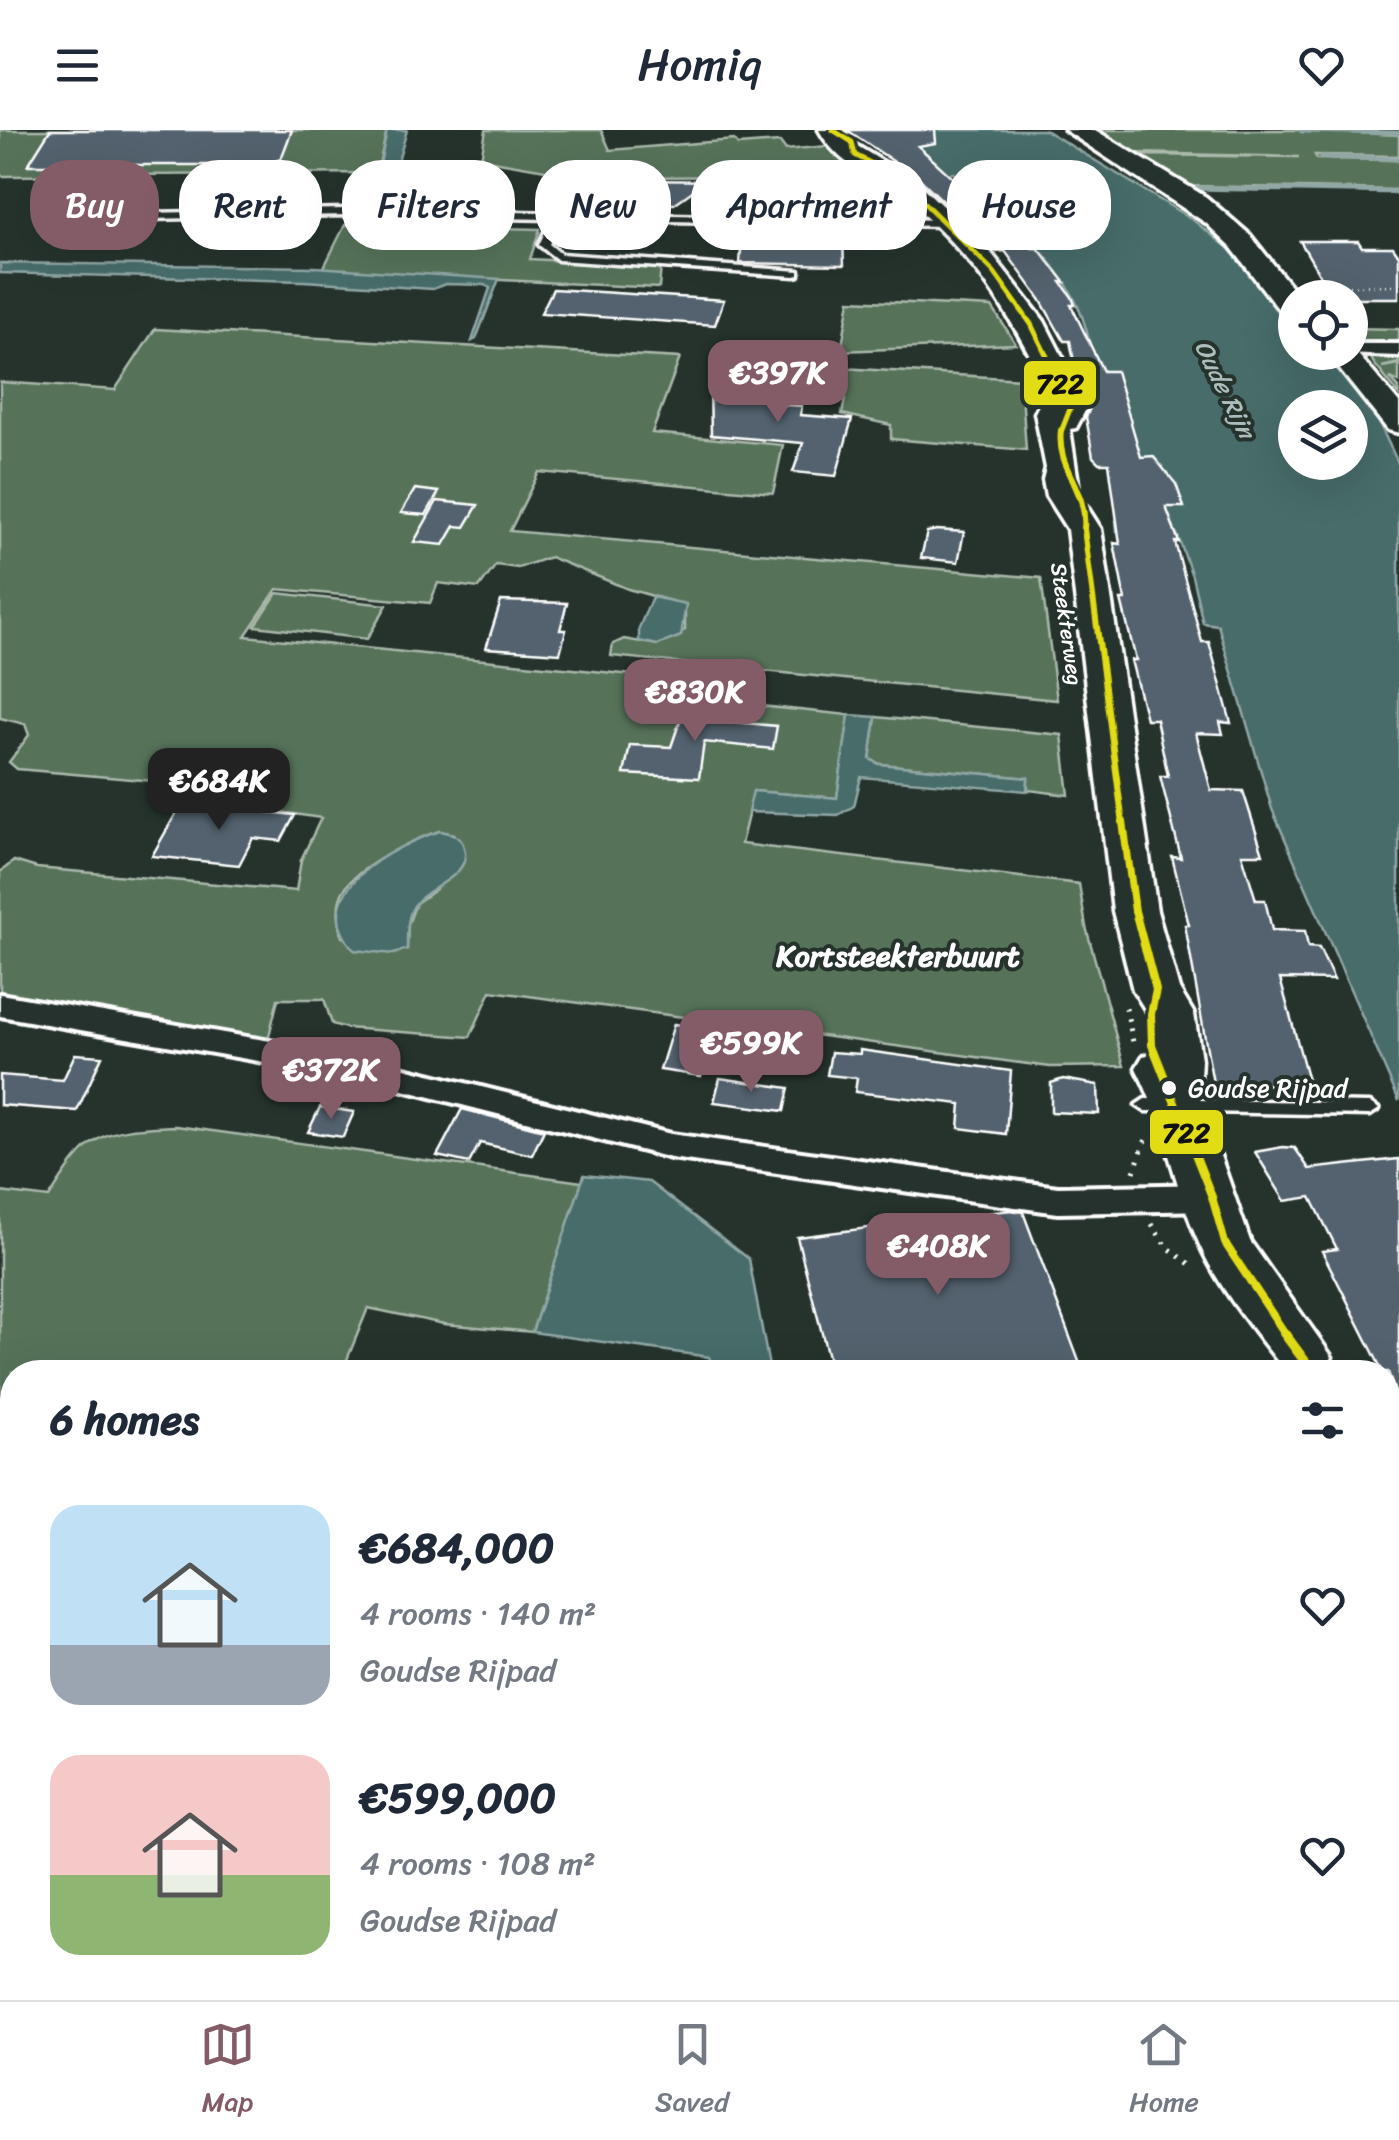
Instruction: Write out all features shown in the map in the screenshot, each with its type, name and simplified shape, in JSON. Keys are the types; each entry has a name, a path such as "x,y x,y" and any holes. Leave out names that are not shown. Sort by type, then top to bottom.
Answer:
{"main road":[{"name":"Steekterweg","path":"832,130 839,145 872,171 906,188 994,272 1016,302 1064,391 1070,410 1057,432 1064,496 1084,528 1135,911 1141,998 1150,1014 1152,1045 1163,1077 1166,1102 1212,1197 1226,1243 1246,1280 1306,1360"},
{"path":"1078,130 1220,222 1242,242 1278,292"},
{"path":"1356,370 1399,424"}],"street":[{"path":"1368,350 1397,350"},
{"path":"0,1005 356,1067 672,1146 1058,1200 1212,1197"}],"lane":[{"path":"159,216 346,212 535,216"},
{"path":"671,218 945,223"},
{"path":"549,250 558,257 795,272"},
{"path":"1166,1102 1370,1110"}],"path":[{"path":"1274,288 1394,284"},
{"path":"1140,1200 1132,1179 1166,1102 1141,998"}],"green space":[{"path":"0,130 387,130 380,160 342,160 342,173 322,173 322,160 179,160 179,175 159,175 159,160 30,160 30,176 0,176"},
{"path":"486,130 601,130 610,150 734,140 738,145 780,142 786,150 827,146 844,160 691,160 691,177 671,177 671,160 535,160 535,168 515,165 515,160 481,159"},
{"path":"1097,130 1297,130 1399,135 1399,156 1315,155 1317,159 1399,160 1399,190 1188,186 1138,155 1299,157 1135,153"},
{"path":"515,228 535,229 530,259 661,266 659,288 322,271 342,231 342,250 515,250"},
{"path":"850,300 992,307 1016,344 841,351"},
{"path":"1368,328 1399,329 1399,363 1382,367 1399,364 1399,382 1390,378 1399,388 1399,395 1368,351"},
{"path":"155,329 680,358 652,433 783,445 773,493 539,472 510,531 1041,578 1057,700 611,656 613,644 624,639 658,645 685,630 685,605 628,589 550,557 518,568 496,565 479,588 438,583 430,603 277,589 245,636 713,683 710,701 849,715 837,798 754,791 741,844 1079,884 1086,927 1124,1066 1050,1067 491,991 470,1037 346,1028 332,1024 324,999 278,999 267,1044 0,995 0,872 14,861 37,868 296,891 301,860 321,818 246,807 257,790 17,769 9,762 29,735 25,724 0,718 0,382 115,390","holes":["440,831 454,834 436,889 416,903 408,924 407,949 342,937 339,902 351,881 417,840"]},
{"path":"777,364 1021,379 1026,450 891,439 891,425 842,414 845,399 778,393"},
{"path":"277,593 387,605 367,639 255,626"},
{"path":"876,717 1062,735 1069,795 1028,790 1028,778 880,764 870,759"},
{"path":"176,1126 582,1182 532,1332 444,1324 368,1308 347,1360 0,1360 0,1192 49,1198 87,1147 130,1129"}],"water":[{"path":"387,130 407,130 398,160 381,160"},
{"path":"869,130 1045,130 1094,160 947,160 947,173 935,174 927,169 927,160 914,160"},
{"name":"Oude Rijn","path":"1111,170 1193,220 1227,247 1278,304 1278,370 1338,370 1357,390 1278,390 1278,480 1368,480 1368,401 1399,465 1399,1101 1272,809 1218,625 1203,623 1177,534 1117,531 1116,521 1162,522 1093,370 1078,306 1039,250 1111,250"},
{"path":"0,263 315,267 499,279 472,341 490,288 485,285 445,284 433,289 303,281 0,273"},
{"path":"652,597 686,604 681,636 658,645 639,641 639,628"},
{"path":"849,715 876,717 870,759 879,764 1028,778 1027,791 861,777 854,806 838,815 748,812 753,791 837,798"},
{"path":"440,831 461,840 465,857 456,873 413,908 407,949 394,954 354,950 341,929 340,909 347,891 379,860"},
{"path":"584,1175 649,1182 749,1259 768,1360 710,1360 532,1332"}],"building":[{"path":"50,130 292,130 278,160 179,160 179,165 159,165 159,160 31,160"},
{"path":"847,130 935,130 936,143 918,146 947,173 947,205 927,186 927,160 891,160"},
{"path":"671,180 691,181 691,192 674,204"},
{"path":"1300,241 1358,241 1362,247 1393,247 1399,256 1399,298 1368,298 1368,280 1323,280"},
{"path":"741,250 843,250 844,265 740,263"},
{"path":"995,250 1040,250 1065,282 1061,282 1072,297 1075,305 1071,305 1103,371 1116,371 1141,457 1153,456 1176,484 1184,507 1166,507 1179,542 1175,542 1202,642 1209,642 1231,723 1220,722 1223,734 1196,733 1211,790 1243,791 1263,854 1242,854 1256,900 1265,900 1272,930 1305,931 1308,947 1319,948 1334,980 1280,979 1308,1080 1286,1081 1287,1085 1213,1083 1185,925 1189,925 1172,857 1181,858 1160,776 1168,776 1156,719 1146,719 1131,660 1136,660 1121,600 1125,600 1114,543 1120,544 1109,463 1099,463 1093,457 1086,417 1090,408 1077,377 1070,341 1064,341 1005,251"},
{"path":"553,289 724,300 715,325 541,313"},
{"path":"766,382 768,404 802,406 800,415 852,419 836,476 793,472 803,443 711,435 710,383"},
{"path":"415,489 439,492 426,515 401,513"},
{"path":"437,501 478,505 465,527 455,526 444,545 414,542"},
{"path":"927,532 964,532 958,562 921,558"},
{"path":"501,601 567,603 560,630 566,630 560,653 486,648"},
{"path":"686,703 713,706 709,720 777,726 773,749 704,742 699,778 624,774 630,745 671,747"},
{"path":"182,803 295,815 281,841 253,838 239,865 152,856"},
{"path":"674,1024 714,1029 701,1076 660,1070"},
{"path":"860,1050 1011,1071 1006,1134 959,1128 961,1104 855,1092 857,1078 827,1075 831,1052 860,1054"},
{"path":"75,1054 102,1056 77,1111 0,1105 0,1075 63,1080"},
{"path":"720,1078 789,1088 784,1111 714,1102"},
{"path":"1063,1079 1098,1085 1099,1114 1051,1112 1051,1083"},
{"path":"320,1107 354,1112 343,1137 308,1132"},
{"path":"462,1109 544,1130 532,1155 480,1143 469,1163 437,1156"},
{"path":"1295,1148 1309,1169 1399,1159 1399,1360 1377,1360 1322,1251 1337,1249 1311,1197 1285,1201 1255,1152"},
{"path":"1011,1210 1023,1212 1078,1360 829,1360 797,1237"}],"waterway":[{"path":"1302,131 1399,133"},
{"path":"1321,157 1399,159"},
{"path":"1190,188 1399,192"}],"transit line":[{"name":"722","path":"833,130 852,142 855,155 899,178 994,272 1031,324 1067,397 1070,409 1059,447 1086,511 1084,529 1135,911 1156,990 1151,1014 1152,1045 1212,1197 1225,1243 1246,1280 1304,1360"}],"place":[{"name":"Goudse Rijpad","path":"1169,1088"}],"district":[{"name":"Kortsteekterbuurt","path":"898,956"}]}
